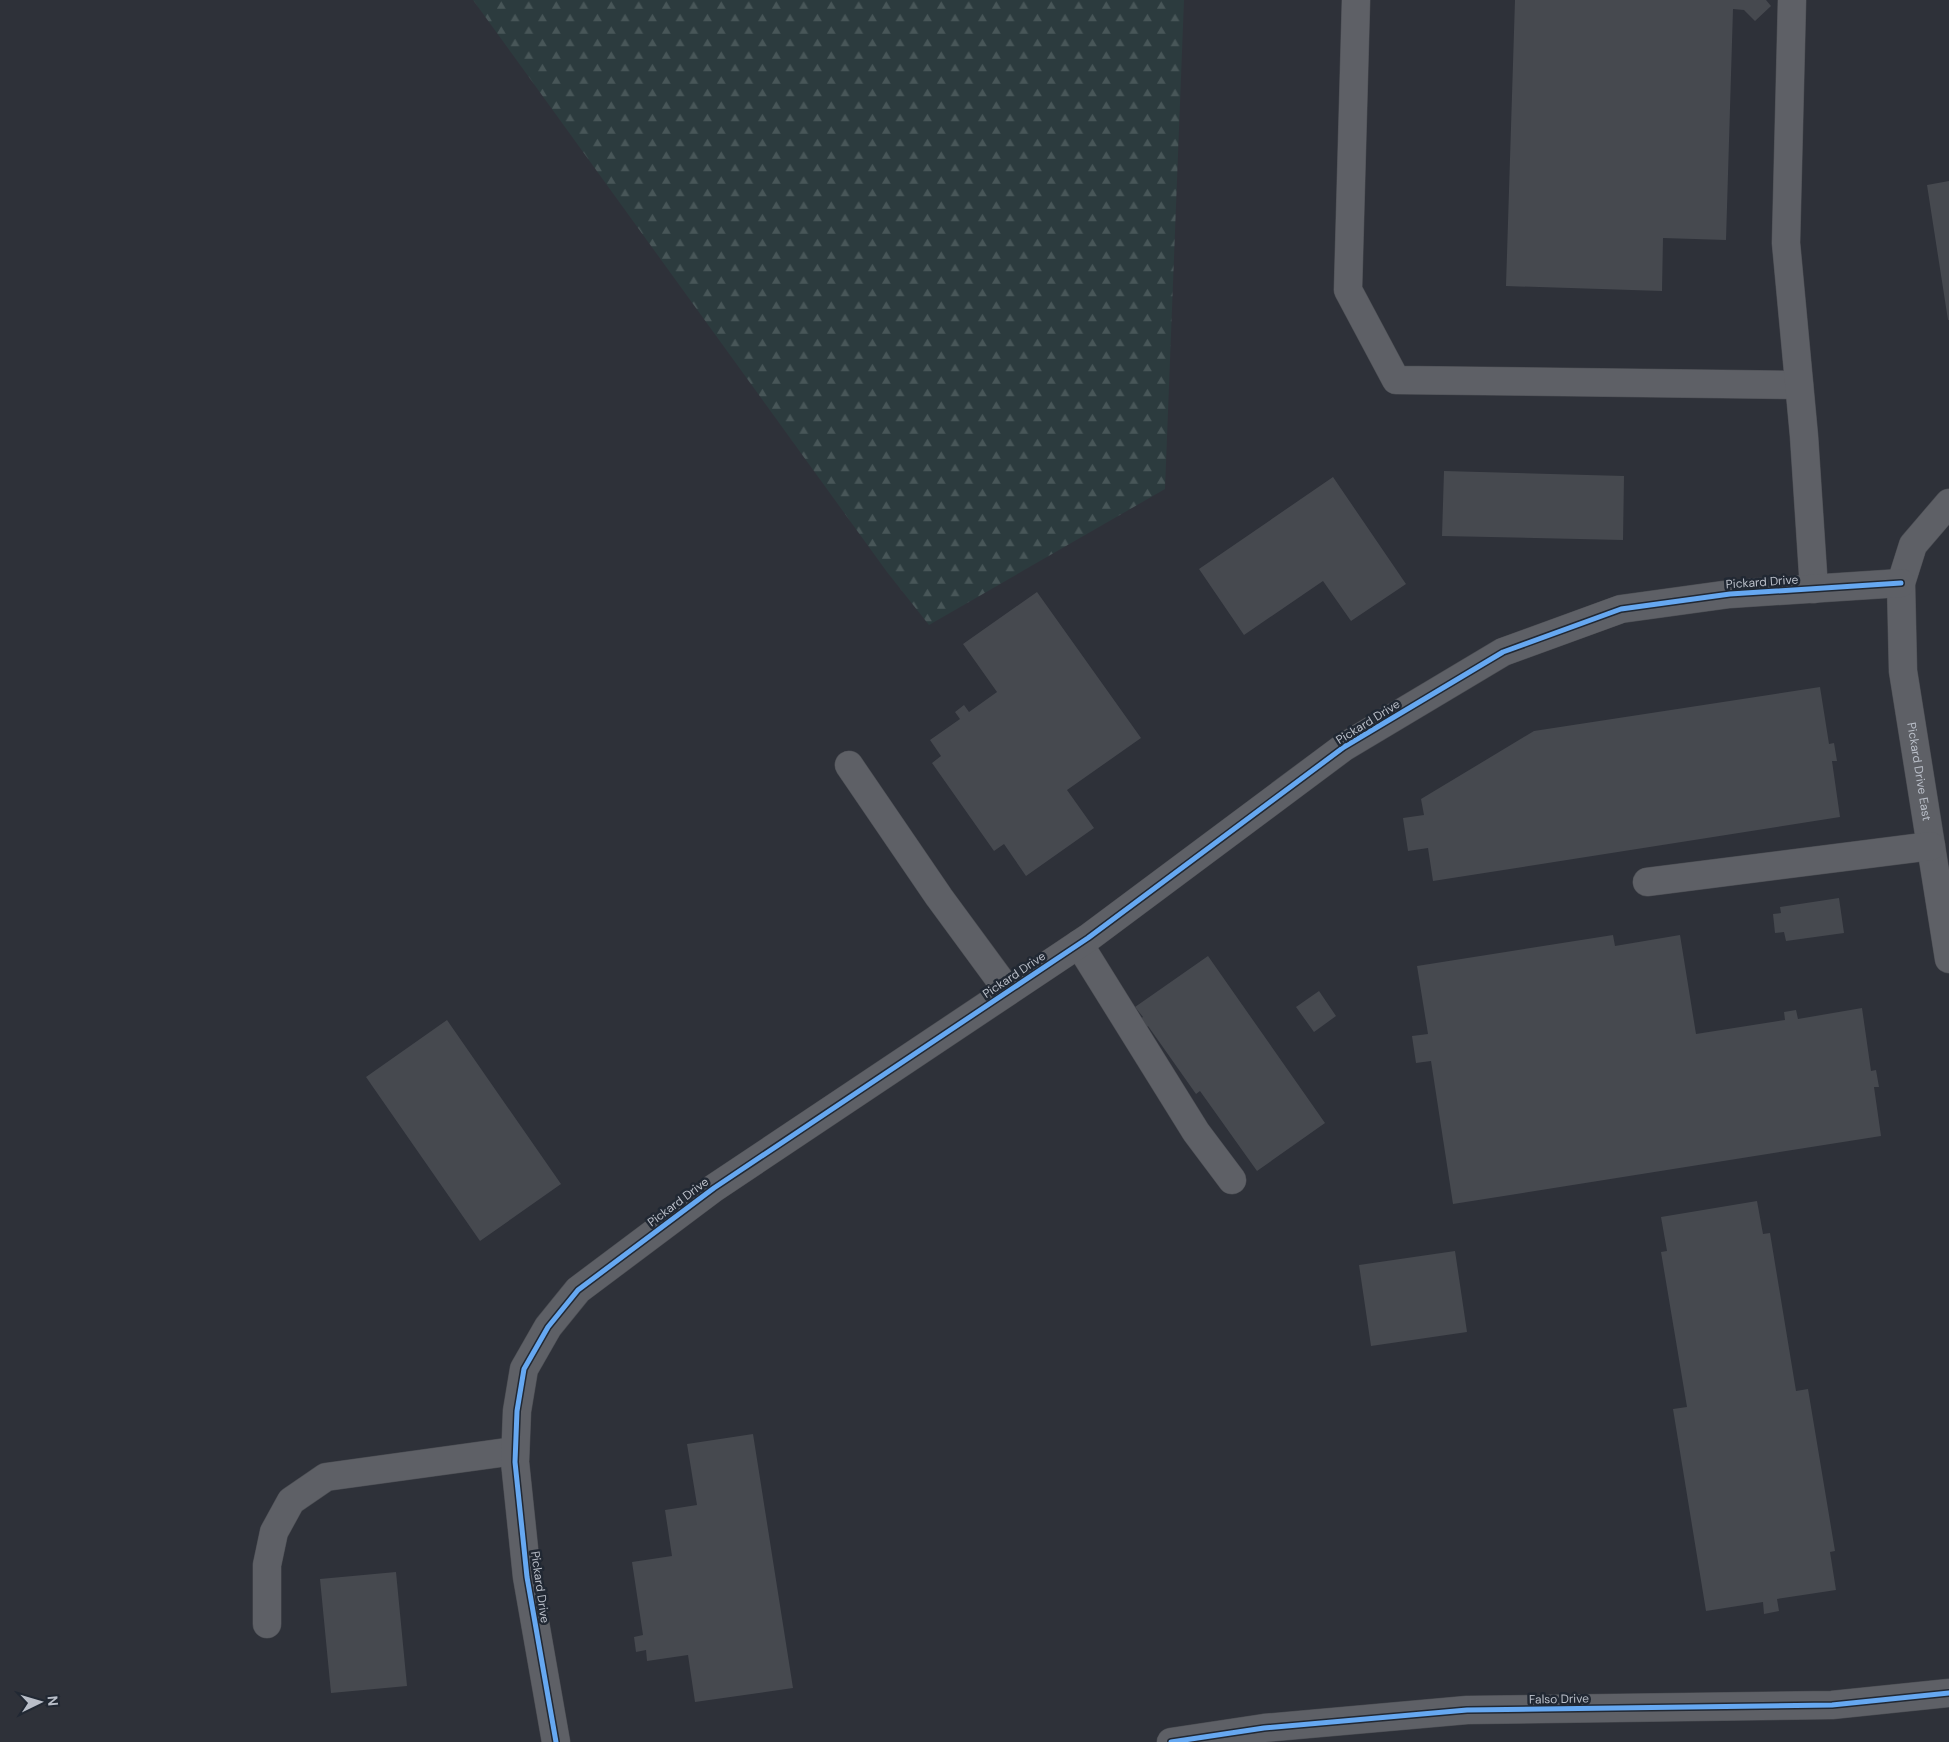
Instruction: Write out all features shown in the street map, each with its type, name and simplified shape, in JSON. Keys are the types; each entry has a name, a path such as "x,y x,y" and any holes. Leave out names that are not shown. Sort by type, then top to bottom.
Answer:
{"street":[{"path":"1356,0 1348,290 1396,380 1799,385"},
{"path":"1792,0 1786,243 1804,436 1814,589"},
{"path":"1901,583 1914,546 1949,504"},
{"name":"Pickard Drive","path":"554,1734 527,1577 515,1451 517,1411 524,1369 548,1327 578,1290 714,1188 1079,944 1344,747 1503,652 1621,609 1730,594 1901,583"},
{"name":"Pickard Drive East","path":"1901,583 1903,671 1949,959"},
{"path":"849,765 939,897 1008,991"},
{"path":"1647,882 1931,846"},
{"path":"1079,944 1196,1132 1232,1180"},
{"path":"267,1624 267,1565 274,1532 291,1501 326,1477 515,1451"},
{"name":"Falso Drive","path":"1171,1742 1276,1735 1467,1710 1832,1705 1949,1693"}],"green space":[{"path":"473,0 1184,0 1165,489 929,625 887,572"}],"building":[{"path":"1515,0 1766,0 1771,6 1755,21 1744,10 1733,9 1726,240 1663,238 1662,291 1506,286"},
{"path":"1949,181 1949,320 1948,320 1927,185"},
{"path":"1444,471 1624,476 1623,540 1442,536"},
{"path":"1333,477 1406,584 1351,621 1323,581 1244,635 1199,569"},
{"path":"1037,592 1141,738 1067,790 1094,828 1026,876 1004,844 994,851 932,763 941,756 930,740 960,719 955,712 964,705 969,712 997,692 963,644"},
{"path":"1820,687 1829,744 1834,743 1837,761 1832,761 1840,817 1433,881 1428,848 1408,851 1403,818 1424,815 1421,799 1534,731"},
{"path":"1839,898 1844,933 1786,941 1784,932 1775,933 1773,914 1781,913 1780,907"},
{"path":"1613,935 1615,946 1680,935 1696,1034 1785,1020 1784,1012 1796,1010 1798,1019 1862,1008 1871,1071 1876,1070 1879,1087 1874,1087 1881,1136 1453,1204 1431,1061 1416,1063 1412,1036 1428,1034 1417,966"},
{"path":"1208,956 1325,1123 1257,1171 1200,1091 1196,1094 1148,1026 1146,1028 1140,1019 1143,1017 1135,1007"},
{"path":"1319,991 1336,1016 1314,1032 1296,1007"},
{"path":"447,1020 561,1184 480,1241 366,1077"},
{"path":"1757,1201 1763,1234 1770,1233 1796,1391 1808,1389 1835,1551 1830,1552 1836,1590 1777,1599 1779,1611 1764,1614 1763,1602 1706,1611 1673,1409 1687,1407 1661,1252 1667,1251 1661,1217"},
{"path":"1455,1251 1467,1332 1371,1346 1359,1265"},
{"path":"753,1434 793,1688 695,1702 688,1655 647,1661 646,1650 636,1652 634,1637 643,1635 632,1562 672,1556 665,1510 697,1505 687,1444"},
{"path":"396,1572 407,1686 331,1693 320,1579"}],"cycle path":[{"path":"556,1742 527,1577 515,1462 517,1411 524,1369 548,1327 578,1290 714,1188 1088,938 1344,747 1503,652 1621,609 1730,594 1901,583"},
{"path":"1171,1742 1264,1728 1467,1710 1832,1705 1949,1693"}]}
